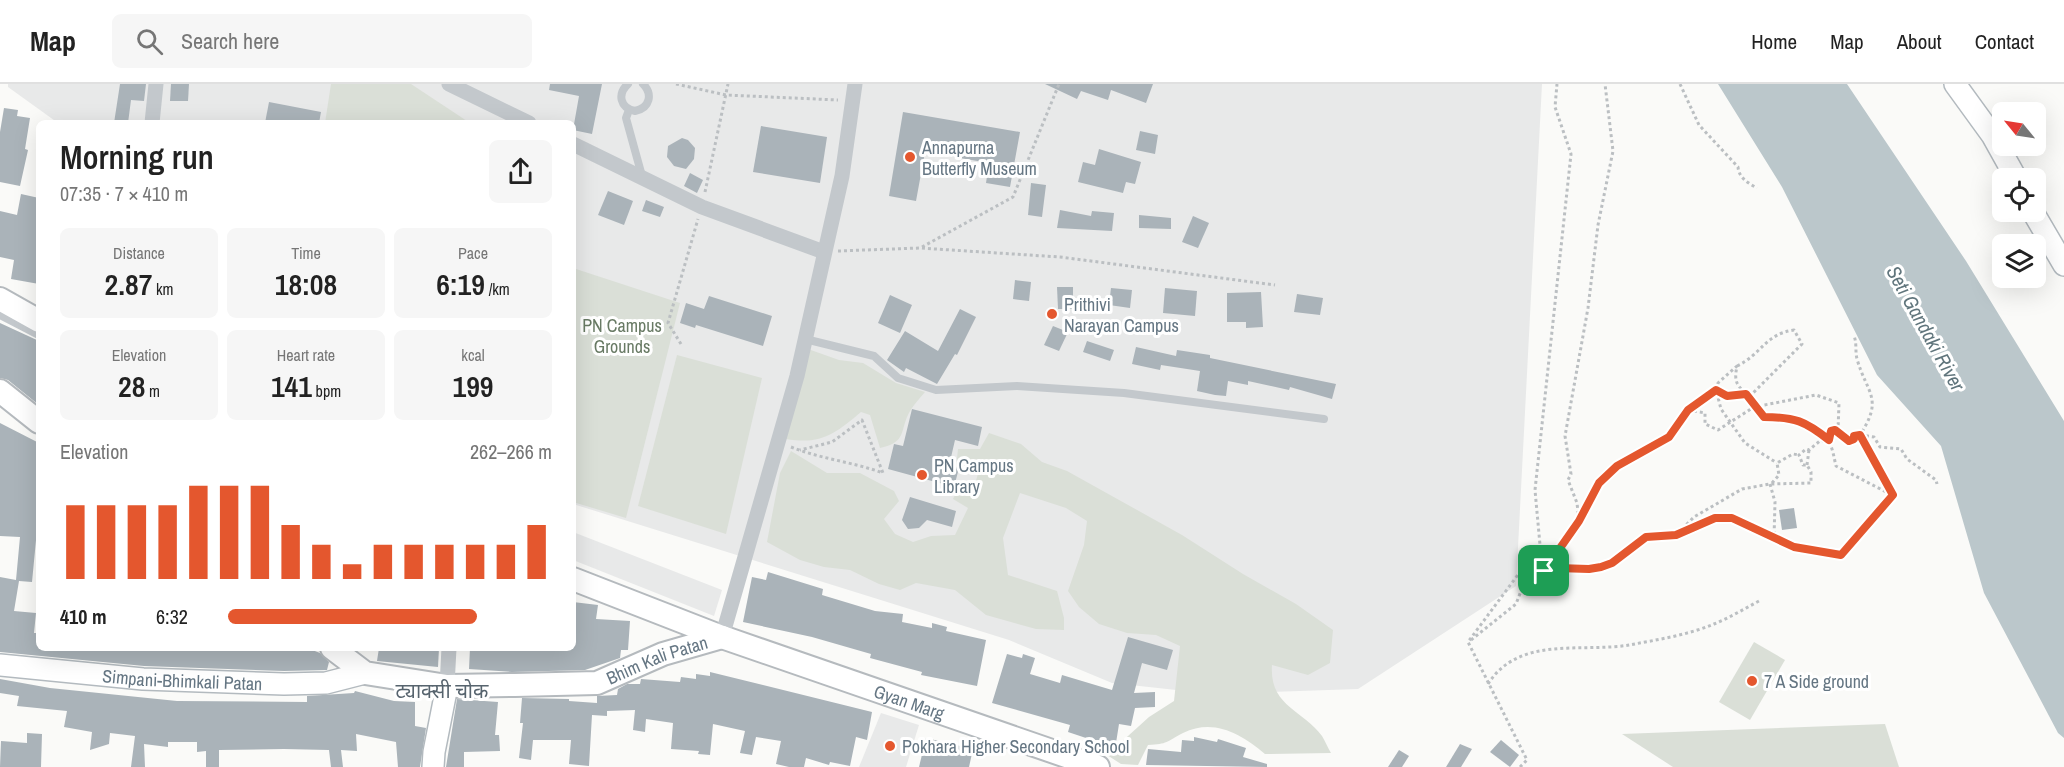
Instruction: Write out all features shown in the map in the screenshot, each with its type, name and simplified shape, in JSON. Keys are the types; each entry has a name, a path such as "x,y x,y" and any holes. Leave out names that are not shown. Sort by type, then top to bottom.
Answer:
{"main road":[{"path":"1955,84 1992,135 2010,168"},
{"path":"2039,222 2064,265"},
{"path":"0,299 36,319"},
{"path":"0,391 36,420"},
{"name":"Bhim Kali Patan","path":"576,580 722,637"},
{"name":"Bhim Kali Patan","path":"336,651 365,673 442,685 597,682 663,654 722,637"},
{"name":"Gyan Marg","path":"722,637 1098,767"},
{"name":"Simpani-Bhimkali Patan","path":"0,665 143,679 284,684 326,683 365,673"},
{"path":"433,767 442,685"}],"street":[{"path":"152,120 156,84"},
{"path":"449,84 524,120"},
{"path":"722,637 805,339 842,176 855,84"},
{"path":"576,145 702,207 824,252"},
{"path":"0,314 36,332"},
{"path":"442,685 448,651"}],"lane":[{"path":"628,84 621,95 624,106 629,110 640,110 648,104 649,93 643,84"},
{"path":"629,110 626,118 643,178"},
{"path":"805,339 874,356 898,378 936,390 1017,386 1124,393 1324,419"}],"path":[{"path":"676,84 726,95 852,101"},
{"path":"920,248 1013,197 1059,84"},
{"path":"1468,642 1540,545 1535,490 1571,154 1555,107 1557,84"},
{"path":"1579,521 1577,503 1568,480 1571,474 1565,436 1588,308 1598,225 1614,151 1605,84"},
{"path":"1680,84 1699,125 1738,167 1746,182 1756,188"},
{"path":"824,252 920,248 1060,256 1275,285"},
{"path":"1716,390 1727,396 1746,394 1762,386 1802,344 1794,330 1777,332 1754,356 1720,378 1716,390 1721,409 1745,443 1777,463 1779,474 1770,484"},
{"path":"1854,336 1856,357 1870,386 1872,405 1872,416 1860,435"},
{"path":"1737,366 1735,381 1764,417 1788,417 1809,424 1829,440"},
{"path":"1544,571 1579,521 1599,483 1606,475 1669,437 1688,410 1716,390"},
{"path":"1688,410 1705,413 1705,424 1718,430 1754,407 1816,395 1839,403 1838,430 1849,441 1854,439 1854,436 1874,436 1880,447 1901,449 1907,459 1936,480 1937,484"},
{"path":"778,441 800,450 825,459 855,463 883,473 862,420 832,442 800,450"},
{"path":"1838,430 1831,431 1829,440 1836,466 1893,495"},
{"path":"1860,435 1893,495"},
{"path":"1676,535 1694,517 1736,492 1770,484 1811,483 1811,472 1807,465 1809,450 1817,441 1827,443 1829,440"},
{"path":"1799,455 1806,448 1809,450"},
{"path":"1777,463 1793,454 1799,455"},
{"path":"1799,455 1803,465 1807,465"},
{"path":"1770,484 1775,502 1774,539"},
{"path":"1468,642 1516,604 1524,583 1544,571 1557,568 1601,567 1612,563 1646,537 1676,535 1715,518 1732,518 1794,547 1841,555 1893,495"},
{"path":"1488,684 1494,674 1515,660 1551,648 1626,645 1680,633 1714,624 1759,601"},
{"path":"1468,642 1527,760 1520,767"}],"shaded area":[{"name":"Prithivi Narayan Campus","path":"8,84 1542,84 1516,586 1358,689 1213,694 1112,683 1009,640 576,505 576,120 54,120 8,87"},
{"path":"576,533 722,590 714,616 576,561"},
{"name":"Pokhara Higher Secondary School","path":"881,713 919,725 906,767 859,767"}],"green space":[{"path":"331,84 411,84 465,120 325,120"},
{"name":"PN Campus Grounds","path":"576,269 680,303 626,518 576,503"},
{"path":"808,349 839,360 863,363 896,383 925,392 910,411 899,439 880,448 870,415 861,412 827,436 809,440 786,439"},
{"path":"677,355 762,378 726,534 638,506"},
{"path":"989,433 1021,444 1042,462 1067,471 1182,535 1296,604 1333,630 1330,663 1308,675 1272,665 1273,679 1281,699 1314,727 1331,753 1265,754 1227,730 1206,727 1183,733 1163,743 1148,745 1138,765 1121,764 1107,755 1149,717 1174,701 1180,646 1156,635 1127,633 1099,624 1079,607 1068,591 1084,545 1087,521 1066,508 1020,493 1003,538 1008,575 1057,591 1064,618 1064,630 1036,629 986,615 955,590 916,583 900,590 879,584 850,570 824,567 800,560 767,542 780,473 791,451 827,473 860,473 894,491 899,501 884,519 895,534 913,542 931,536 955,535 968,508 953,499 956,493 973,490 978,474 967,467 956,468 958,449 980,449"},
{"name":"7 A Side ground","path":"1754,642 1785,660 1750,720 1719,702"},
{"path":"1885,724 1899,767 1673,767 1622,734"}],"water":[{"name":"Seti Gandaki River","path":"1718,84 1847,84 1966,261 2064,421 2064,738 2058,733 1984,593 1941,446 1877,375 1782,187"}],"building":[{"path":"120,84 146,84 144,101 131,100 128,120 114,120"},
{"path":"171,84 189,84 188,101 170,101"},
{"path":"550,84 602,84 592,134 576,131 575,120 579,96 549,90"},
{"path":"1045,84 1153,84 1146,103 1111,90 1108,100 1081,91 1077,99"},
{"path":"269,102 321,112 320,120 266,120"},
{"path":"4,108 18,110 17,116 30,118 25,149 28,150 20,186 0,182 0,132"},
{"name":"Annapurna Butterfly Museum","path":"903,112 1020,132 1010,187 986,183 989,163 925,152 916,201 889,196"},
{"path":"761,126 827,137 820,183 753,172"},
{"path":"1140,131 1158,135 1155,154 1136,150"},
{"path":"682,138 688,140 695,148 694,159 686,169 674,166 667,157 668,146"},
{"path":"1099,149 1141,162 1135,184 1126,182 1123,193 1078,182 1083,162 1095,165"},
{"path":"690,173 703,180 697,193 684,186"},
{"path":"1031,183 1046,185 1042,217 1028,215"},
{"path":"608,191 633,201 624,225 598,215"},
{"path":"21,194 36,197 36,283 11,279 14,260 0,257 0,211 17,215"},
{"path":"646,200 664,207 660,217 642,211"},
{"path":"1060,210 1091,216 1092,211 1114,213 1112,231 1057,228"},
{"path":"1139,215 1171,218 1171,229 1139,228"},
{"path":"1193,216 1209,223 1198,248 1182,242"},
{"path":"1015,280 1031,282 1029,301 1013,299"},
{"path":"1057,287 1073,287 1073,309 1058,309"},
{"path":"1111,288 1132,290 1130,308 1109,305"},
{"path":"1165,288 1197,291 1195,316 1163,313"},
{"path":"1261,292 1263,327 1246,328 1246,322 1227,322 1227,293"},
{"path":"1297,294 1323,298 1320,315 1294,312"},
{"path":"890,295 912,305 900,333 878,323"},
{"path":"709,296 772,316 763,346 696,325 695,328 680,323 686,303 704,309"},
{"path":"960,309 976,317 957,355 955,354 937,384 906,368 904,372 887,360 905,331 938,351"},
{"path":"0,323 36,340 36,403 8,380 0,378"},
{"path":"1053,326 1068,332 1059,351 1044,345"},
{"path":"1087,341 1114,350 1110,361 1083,352"},
{"path":"1136,347 1176,356 1177,350 1210,355 1210,358 1336,384 1332,399 1290,387 1289,390 1248,381 1248,385 1228,381 1226,396 1215,395 1197,391 1200,371 1161,365 1160,370 1132,364"},
{"name":"PN Campus Library","path":"912,409 982,427 978,446 955,440 949,466 959,468 954,487 888,469 894,444 903,446"},
{"path":"0,423 36,441 36,540 32,582 19,581 14,611 36,613 34,633 36,633 36,651 315,651 329,662 327,670 284,671 144,666 0,652 0,577 16,580 20,537 0,536"},
{"path":"910,497 956,511 952,527 927,520 919,528 908,529 902,520"},
{"path":"1794,508 1797,528 1782,530 1779,510"},
{"path":"768,572 823,589 822,595 875,611 903,614 902,622 932,628 932,623 947,627 946,631 986,640 977,686 921,675 922,672 870,658 871,654 812,637 743,622 752,577 766,580"},
{"path":"576,602 598,605 596,619 630,621 628,650 621,650 620,658 585,670 512,672 469,669 470,651 576,651"},
{"path":"1128,637 1173,650 1167,670 1142,663 1134,693 1155,692 1155,707 1135,708 1131,726 1119,724 1116,743 1089,739 1068,732 1070,725 992,703 1007,654 1022,658 1023,654 1035,658 1030,674 1060,683 1062,675 1112,690"},
{"path":"379,651 439,651 438,667 377,661"},
{"path":"710,672 872,712 867,740 856,737 850,766 830,762 829,765 806,758 804,767 789,767 776,764 781,741 756,737 752,755 740,753 745,731 713,724 710,755 698,754 699,751 671,749 673,723 646,719 645,732 633,730 635,710 607,711 607,716 592,715 589,766 569,764 571,740 533,740 531,760 519,758 523,723 520,723 522,698 569,699 569,701 597,703 597,696 617,695 618,689 627,684 640,684 641,679 680,682 681,677 696,679 696,674 710,676"},
{"path":"0,679 50,688 177,701 307,702 307,696 354,693 355,691 394,701 415,702 415,726 426,728 420,767 398,767 396,742 356,734 357,751 341,750 343,767 331,767 329,750 284,749 219,750 219,767 206,767 206,751 197,752 197,742 168,742 168,747 144,744 145,767 131,767 135,736 110,733 109,744 90,750 92,732 64,727 67,711 17,706 19,696 0,693"},
{"path":"457,699 498,702 495,735 499,735 500,751 464,752 464,767 446,767"},
{"path":"27,733 42,734 41,767 0,767 1,741 27,743"},
{"path":"1194,737 1217,742 1218,739 1246,748 1243,757 1267,764 1267,767 1146,765 1148,749 1181,752 1182,740 1194,741"},
{"path":"926,738 973,749 969,767 919,767"},
{"path":"1501,740 1519,755 1510,767 1490,752"},
{"path":"1460,744 1472,749 1461,767 1446,767"},
{"path":"1399,750 1409,756 1402,767 1388,767"}],"place":[{"name":"Annapurna Butterfly Museum","path":"910,157"},
{"name":"Prithivi Narayan Campus","path":"1052,314"},
{"name":"PN Campus Library","path":"922,475"},
{"name":"7 A Side ground","path":"1752,681"},
{"name":"Pokhara Higher Secondary School","path":"890,746"}],"district":[{"name":"ट्याक्सी चोक","path":"442,690"}],"route":[{"path":"1716,390 1731,397 1746,394 1764,417 1788,417 1809,424 1829,440 1831,431 1835,430 1838,430 1849,441 1854,439 1854,436 1860,435 1893,495 1841,555 1794,547 1732,518 1715,518 1676,535 1646,537 1612,563 1601,567 1557,568 1544,571 1579,521 1599,483 1606,475 1617,466 1669,437 1688,410 1711,391 1716,390"}]}
